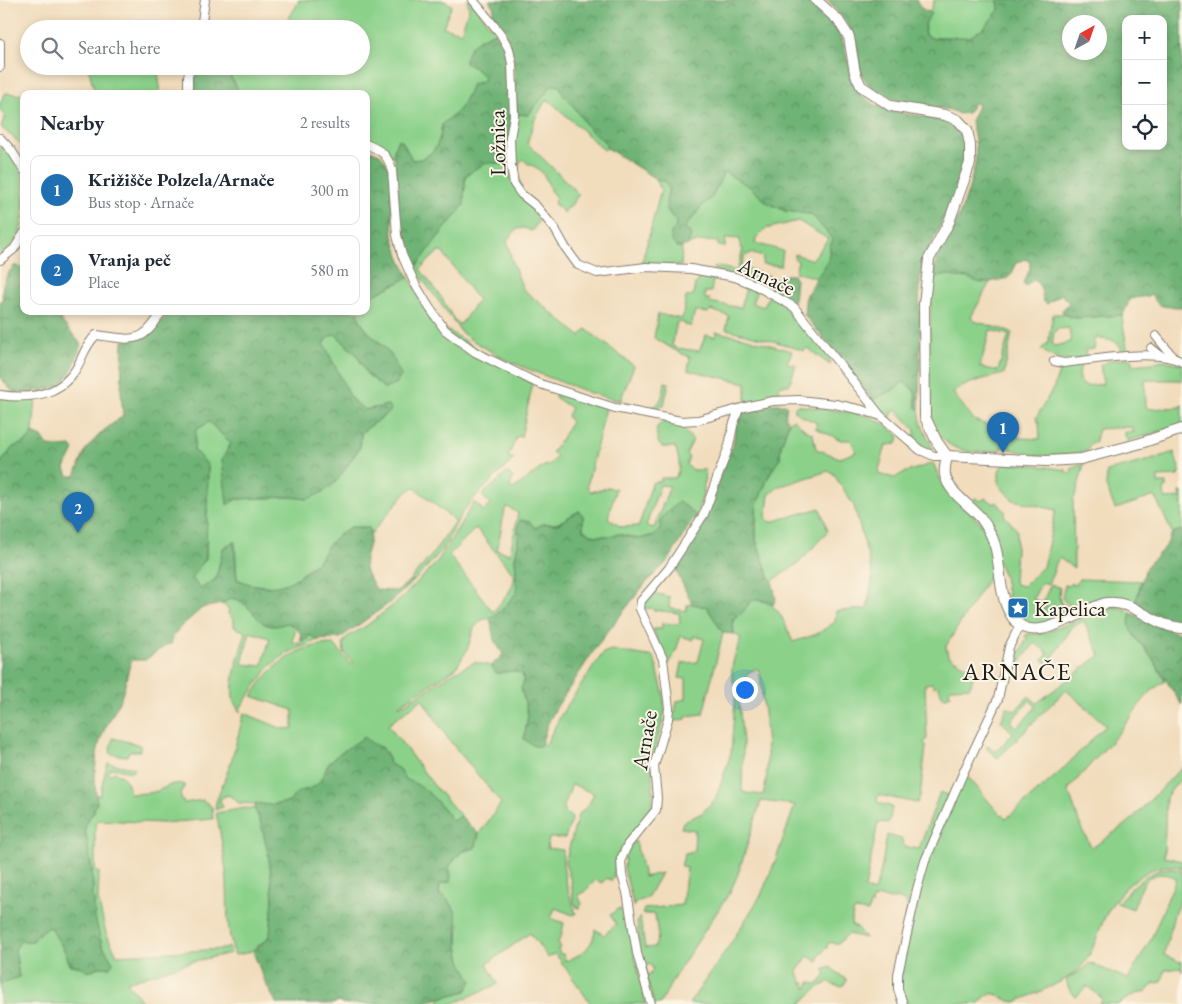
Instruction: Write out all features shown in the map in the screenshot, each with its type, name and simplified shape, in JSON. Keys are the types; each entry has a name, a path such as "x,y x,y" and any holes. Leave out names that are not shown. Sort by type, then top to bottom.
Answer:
{"street":[{"path":"202,20 205,0"},
{"name":"Ložnica","path":"473,0 500,33 509,50 512,64 514,116 510,138 514,184 521,194 536,206 555,229 578,265 597,273 646,267"},
{"path":"816,0 838,20 849,37 855,73 861,86 890,106 945,114 958,120 967,130 970,145 970,163 949,222 929,259 924,304 925,417 937,442 947,456 945,475 954,492 982,519 994,539 1002,593 1014,620 1031,630 1049,628 1108,603 1123,604 1166,625 1182,628"},
{"path":"0,43 0,67"},
{"path":"188,75 188,90"},
{"path":"0,138 20,164"},
{"name":"Arnače","path":"370,146 385,153 390,161 397,235 402,255 429,307 445,330 475,352 536,383 615,408 681,421 698,420 774,401 799,400 835,404 881,416"},
{"path":"0,260 14,249 20,239"},
{"name":"Arnače","path":"646,267 691,269 735,277 753,284 794,307 881,416 920,450 934,456 947,456"},
{"path":"0,395 27,396 43,394 63,384 75,371 88,343 96,335 124,339 135,338 153,328 160,315"},
{"path":"1156,336 1178,360"},
{"path":"1151,348 1161,356"},
{"path":"1054,361 1064,363 1145,355 1178,360"},
{"name":"Arnače","path":"651,1004 636,953 628,892 622,875 621,859 628,844 656,810 654,766 668,719 669,708 663,660 640,610 641,601 670,568 704,514 729,446 739,409"},
{"path":"947,456 1047,462 1081,459 1141,443 1182,429"},
{"path":"903,1004 898,989 898,974 925,861 998,699 1009,647 1020,625"}],"green space":[{"path":"299,0 442,0 452,5 443,27 461,32 469,8 467,0 470,0 495,32 480,39 465,63 475,68 484,77 482,82 472,84 466,99 459,109 442,125 438,142 430,154 417,160 412,160 402,141 394,150 394,158 384,148 370,143 370,90 238,90 230,75 370,75 370,20 286,20 295,9"},
{"path":"489,0 810,0 828,18 841,35 853,81 863,96 876,105 891,111 938,120 951,125 960,134 965,147 964,163 954,198 924,261 920,280 919,409 916,408 915,391 904,382 872,400 804,314 806,294 827,262 833,240 814,217 810,214 785,211 768,203 750,187 724,172 712,197 685,227 691,235 688,245 676,247 671,240 671,232 676,227 676,220 667,210 666,202 669,188 665,182 656,179 607,148 605,142 589,129 572,104 563,95 560,86 552,85 528,115 517,114 513,55 508,39 491,17 494,8"},
{"path":"826,0 916,0 922,9 931,13 925,24 924,32 925,35 934,39 939,37 970,37 984,27 999,10 998,0 1182,0 1182,307 1161,305 1152,295 1130,299 1123,315 1075,318 1063,314 1062,310 1069,303 1061,294 1047,304 1043,301 1041,289 1036,282 1033,280 1025,286 1023,283 1030,269 1030,262 1025,259 1016,263 1012,274 1008,278 990,282 980,283 968,278 948,275 932,277 937,256 959,216 968,192 976,153 971,121 978,106 975,102 967,113 959,114 951,110 901,101 877,91 868,84 862,74 856,44 851,31 840,14"},
{"path":"934,0 998,0 999,10 984,27 969,38 939,37 934,39 925,35 925,31 926,22"},
{"path":"495,32 502,42 508,60 512,117 509,165 485,164 476,168 465,177 464,205 415,269 404,251 399,229 394,150 398,139 402,141 412,160 417,160 430,154 440,137 442,125 459,109 466,99 472,84 482,82 484,77 475,68 465,63 468,51 474,43"},
{"path":"90,75 158,75 160,90 94,90"},
{"path":"197,75 229,75 238,89 191,90"},
{"path":"552,85 560,85 563,95 572,104 589,129 605,142 607,148 604,150 550,101 546,100 535,119 527,143 579,194 564,214 555,205 554,201 557,199 550,190 543,175 537,168 528,164 523,159 518,166 521,189 514,171 513,162 513,143 517,114 528,115"},
{"path":"6,93 20,95 20,144 1,127 5,116 0,110 0,102"},
{"path":"0,141 20,168 20,230 14,242 0,256"},
{"path":"370,150 380,154 390,168 393,236 400,259 409,277 370,297"},
{"path":"489,162 509,165 512,181 519,194 541,217 532,231 524,228 517,229 507,240 513,264 523,289 580,336 586,329 634,366 620,401 590,393 540,374 504,359 470,339 462,333 415,269 458,210 464,195 465,177 475,168","holes":["438,252 442,252 478,300 461,324 456,323 441,297 420,269"]},
{"path":"723,171 750,187 768,203 785,211 810,214 814,217 833,240 827,262 816,278 795,272 798,261 794,258 795,254 812,260 828,239 798,221 765,229 756,238 755,243 783,251 781,266 762,264 763,257 750,253 745,255 741,266 760,273 758,284 714,270 715,266 737,271 743,249 741,248 740,239 726,238 725,247 718,246 718,242 710,241 688,245 691,235 685,227 712,197"},
{"path":"656,179 665,182 669,188 666,206 669,213 676,220 676,247 682,247 681,266 641,266 661,190"},
{"path":"14,266 20,268 20,315 60,315 63,323 81,344 74,366 65,380 57,386 45,390 13,392 0,377 0,303 3,298 4,281"},
{"path":"699,273 714,275 711,292 705,292 705,299 710,299 709,302 741,308 747,283 758,288 752,303 764,307 769,294 796,316 817,340 831,361 830,365 807,348 804,351 726,329 729,316 710,310 708,313 695,311 691,326 677,322 672,345 676,348 699,351 706,335 715,337 716,332 743,337 792,351 787,363 796,365 789,385 780,385 778,399 746,403 746,383 688,370 690,357 654,338 658,314 682,319 686,297 693,296 695,284 698,283"},
{"path":"768,275 780,281 785,275 793,275 796,280 794,300 791,303 763,286 765,276"},
{"path":"948,275 990,282 971,317 974,321 1012,332 1004,374 970,383 953,393 974,420 1021,438 1040,439 1039,423 1036,418 1054,387 1061,365 1081,364 1079,374 1081,383 1086,386 1103,384 1100,364 1110,360 1132,358 1132,365 1162,360 1182,364 1182,380 1145,380 1146,407 1150,409 1180,407 1182,404 1182,425 1127,441 1124,432 1134,432 1133,427 1098,429 1095,443 1091,443 1087,451 1070,454 1039,456 1010,449 1009,447 1001,447 1000,450 988,452 965,451 946,442 933,424 929,411 927,384 932,277","holes":["990,330 1009,335 998,371 980,367"]},
{"path":"409,277 436,323 531,383 532,387 521,437 517,436 508,457 514,459 473,499 462,513 442,550 414,581 409,581 432,555 455,521 414,487 405,493 371,534 369,528 351,527 334,539 320,559 292,582 275,587 248,584 237,579 235,542 219,564 216,579 200,589 192,578 206,558 208,466 194,450 195,430 209,422 231,443 222,460 237,499 291,497 308,499 360,447 361,433 390,412 388,405 365,410 351,400 324,344 329,337 335,334 357,355 367,374 385,389 396,384 391,356 366,330 359,318 359,315 370,315 370,297"},
{"path":"1053,314 1063,314 1075,318 1123,315 1128,354 1121,355 1121,347 1114,341 1096,338 1094,349 1085,350 1086,358 1062,360 1052,357 1041,349 1048,343","holes":["1069,328 1071,342 1054,346 1052,344 1054,333 1057,329"]},
{"path":"167,315 359,315 366,329 387,350 395,362 401,376 396,384 385,389 367,374 357,355 335,334 329,337 324,344 352,400 365,410 388,405 391,408 390,412 361,433 360,447 337,481 325,491 308,499 291,497 237,499 227,505 222,460 231,443 209,422 196,430 194,450 208,466 206,558 192,578 200,589 216,579 223,548 234,541 237,579 261,586 281,585 310,569 335,538 344,531 351,527 365,527 369,528 370,538 365,559 365,569 377,590 398,591 409,581 414,581 388,604 340,638 318,640 310,635 306,640 301,640 299,631 293,626 287,623 278,626 266,624 242,602 231,598 222,604 202,608 178,629 171,644 168,644 145,660 132,660 122,695 99,743 95,769 97,804 85,828 92,872 95,918 102,945 113,962 110,967 98,967 88,972 82,967 70,964 65,951 50,927 40,932 33,941 21,941 15,949 19,977 0,984 0,464 13,447 26,442 33,433 42,437 48,446 71,446 74,450 65,468 68,476 75,476 86,449 103,431 123,416 121,391 123,341 149,333"},
{"path":"665,382 669,383 664,405 660,405 658,411 643,407 651,407 659,402"},
{"path":"904,382 915,391 916,407 919,409 921,423 933,449 932,452 912,438 915,430 896,410 889,420 872,400"},
{"path":"557,391 606,408 587,486 591,492 610,487 612,489 616,488 608,518 621,527 639,526 652,483 661,481 661,478 675,478 679,470 678,455 675,447 662,447 659,444 657,428 665,422 676,422 693,440 686,454 689,457 686,465 693,470 705,470 703,495 696,516 687,507 654,535 639,539 619,534 596,536 583,530 583,516 579,511 557,524 543,524 535,528 518,526 518,544 515,558 517,592 502,610 490,618 482,620 474,628 467,650 456,668 399,705 400,707 453,673 475,662 491,666 496,673 516,672 522,675 524,681 521,688 528,715 524,739 545,746 562,713 603,653 611,650 654,657 663,691 665,710 652,763 653,805 619,852 615,860 614,877 611,881 607,878 602,883 596,880 584,892 578,895 582,904 578,909 574,903 571,881 565,863 578,815 589,804 594,794 572,784 563,809 572,818 565,838 549,838 547,848 563,850 564,874 576,914 573,915 555,908 551,918 564,923 558,942 561,948 558,949 560,954 563,954 566,961 582,953 592,941 595,929 604,935 616,924 610,915 621,909 627,917 646,1004 591,1004 557,956 554,954 548,958 530,933 487,964 498,984 452,1004 440,1004 440,998 466,991 472,981 462,964 458,946 459,924 439,895 440,884 451,876 449,867 461,852 475,848 479,834 501,803 449,740 422,699 388,725 436,788 461,816 453,821 426,791 405,780 400,770 389,763 387,753 381,747 354,745 331,761 323,778 315,786 290,802 270,805 239,803 229,795 222,797 220,801 223,807 215,810 216,802 231,762 244,713 283,729 293,728 293,710 252,696 267,675 276,666 296,653 320,645 334,644 352,666 354,664 344,653 343,643 347,637 366,626 400,600 437,562 474,502 484,511 490,504 482,495 508,472 513,478 510,487 513,489 544,466 549,465 557,457 552,452 571,422 567,416 571,408 555,397","holes":["660,485 670,486 654,528 646,526","508,507 518,513 510,554 497,550 505,509","476,528 514,575 510,590 493,612 449,555"]},
{"path":"0,398 36,398 33,433 26,442 13,447 0,464"},
{"path":"768,404 785,404 787,406 785,417 789,422 781,445 780,458 770,473 756,511 756,540 772,581 776,599 773,605 762,600 752,600 742,613 732,621 734,634 723,633 707,607 692,604 673,564 696,532 733,445 740,411"},
{"path":"797,405 867,415 886,425 899,436 897,444 886,445 878,474 895,478 901,474 933,463 947,490 971,512 988,535 997,573 990,575 946,646 948,656 975,671 970,687 951,688 949,691 951,695 944,698 937,685 934,687 932,683 925,684 927,739 924,742 926,747 920,796 917,803 878,795 877,802 892,807 889,823 878,822 865,889 874,892 881,870 887,835 902,839 903,846 919,849 940,792 951,796 906,922 907,905 904,901 897,898 890,900 877,896 876,899 873,899 872,905 870,904 868,912 855,910 853,913 851,925 857,928 865,938 848,934 839,943 834,944 832,942 826,945 828,947 819,956 818,962 808,956 797,971 802,981 801,983 804,982 807,989 811,981 814,984 820,983 826,973 823,970 830,967 847,980 842,987 833,985 829,981 819,987 801,1004 689,1004 761,895 795,805 761,801 738,874 730,892 675,976 660,1004 654,1004 643,965 646,967 647,975 650,975 653,969 650,964 647,965 641,958 637,921 640,917 645,948 655,947 658,937 655,914 642,914 644,909 682,905 687,868 681,866 685,853 694,851 695,830 681,828 683,822 702,813 716,798 731,753 736,687 732,679 732,670 733,661 740,643 740,637 734,634 734,620 752,600 768,603 774,607 783,619 793,642 817,634 835,622 836,611 867,609 873,575 854,506 833,473 828,471 778,487 769,495 766,518 771,522 820,508 828,531 800,562 772,581 756,540 756,511 758,502 770,473 780,458 781,445 789,422 794,419 805,430 813,434 816,449 840,458 856,452 851,440 841,440 815,428 817,423 801,416 795,411","holes":["755,669 760,671 767,752 766,782 763,795 742,791 743,743 739,703 741,686 749,672"]},
{"path":"1174,452 1180,472 1178,476 1158,477 1158,483 1166,483 1166,488 1164,489 1165,499 1180,498 1180,492 1182,492 1182,530 1172,533 1155,496 1115,509 1106,486 1107,471"},
{"path":"1003,463 1035,465 1066,470 1067,473 1071,473 1072,468 1084,464 1073,500 1074,568 1059,558 1048,584 1042,582 1033,599 1041,602 1039,607 1045,609 1047,604 1043,601 1051,584 1060,588 1061,604 1068,606 1072,613 1037,627 1019,621 1009,604 1004,576 972,503 975,498 981,501 985,498 994,504 997,502 1006,513 1004,515 1017,530 1014,582 1023,586 1043,567 1056,510 1013,500 999,485 999,471"},
{"path":"678,502 687,507 696,516 669,560 644,585 599,643 556,708 547,725 541,746 534,746 524,739 528,715 521,688 524,681 522,675 513,671 496,673 491,666 503,654 494,640 490,618 502,610 517,592 515,557 520,520 529,521 535,528 543,524 557,524 579,511 583,516 583,530 596,536 619,534 639,539 654,535 660,530 661,518"},
{"path":"1182,530 1182,626 1164,621 1135,605 1146,567 1166,546 1172,533"},
{"path":"1079,579 1141,581 1135,605 1079,610 1064,601 1062,597 1065,585 1068,586 1071,583 1075,586"},
{"path":"650,592 670,597 669,608 686,611 687,605 692,604 707,607 723,633 703,714 670,721 669,714 675,712 677,701 686,699 686,679 679,678 682,663 698,662 704,639 694,636 693,640 681,636 669,664 666,663 653,629 662,629 662,623 680,624 679,613 653,610 651,608 643,609 645,600"},
{"path":"231,598 243,602 266,624 278,625 287,622 297,627 292,641 300,644 301,640 306,640 310,635 318,640 287,653 269,667 241,707 240,712 233,698 232,690 246,632 234,627 234,620 228,614 229,609 222,604","holes":["250,632 270,638 262,666 242,664"]},
{"path":"1108,607 1125,609 1131,613 1130,626 1132,631 1165,681 1150,692 1117,735 1068,790 1082,830 1092,848 1129,822 1182,767 1182,777 1166,797 1164,857 1182,861 1182,868 1159,867 1147,872 1126,887 1110,907 1086,961 1069,977 1051,987 1015,1002 992,994 988,995 978,1004 907,1004 901,991 901,974 919,886 964,775 971,780 1006,819 1060,772 1106,725 1066,690 998,758 986,748 988,745 996,752 1013,733 1001,721 1007,707 1015,711 1029,696 1037,703 1100,655 1084,621 1073,626 1048,664 1043,660 1048,653 1035,643 1020,662 1015,654 1020,652 1027,639 1025,636 1027,634 1042,634","holes":["1030,700 1036,707 1017,728 1011,721"]},
{"path":"1131,613 1174,632 1182,633 1182,705 1152,657 1132,633 1129,625"},
{"path":"364,737 382,749 389,763 400,770 405,779 426,791 453,821 461,816 479,834 475,848 461,852 449,866 450,882 440,884 439,894 455,910 459,955 472,981 466,991 417,1004 343,1004 338,1002 332,1004 277,1004 266,984 253,952 267,939 270,933 273,899 269,858 255,803 270,805 290,802 299,792 315,786 321,780 332,760"},
{"path":"113,738 140,745 140,751 129,751 127,756 111,754 110,749"},
{"path":"108,763 134,768 132,772 111,768 107,773 115,772 124,778 130,794 154,792 176,784 185,785 180,795 184,803 203,800 212,807 213,819 163,823 98,820 95,825 95,871 99,872 98,900 106,933 117,955 224,949 229,947 231,953 191,962 127,982 144,1004 0,1004 0,984 19,977 15,949 21,941 33,941 40,932 47,928 50,927 56,936 70,965 82,967 88,972 98,967 109,967 113,962 102,945 95,918 92,872 85,828 97,804 96,795 100,795"},
{"path":"245,808 255,809 260,819 271,873 273,912 268,938 251,951 235,955 229,928 226,873 216,813"},
{"path":"634,841 636,842 644,877 661,873 647,898 634,903 634,907 624,869 625,856"},
{"path":"1171,868 1182,871 1182,896 1174,914 1164,955 1180,962 1182,961 1182,972 1181,968 1165,970 1162,982 1153,984 1147,991 1138,993 1118,1004 1099,1004 1103,999 1087,986 1076,997 1069,989 1066,980 1089,963 1128,979 1151,939 1176,879 1166,875 1150,877 1142,886 1133,909 1117,903 1148,875"}],"place":[{"name":"Križišče Polzela/Arnače","path":"1003,453"},
{"name":"Vranja peč","path":"78,533"},
{"name":"Kapelica","path":"1018,608"}],"district":[{"name":"ARNAČE","path":"1017,671"}]}
